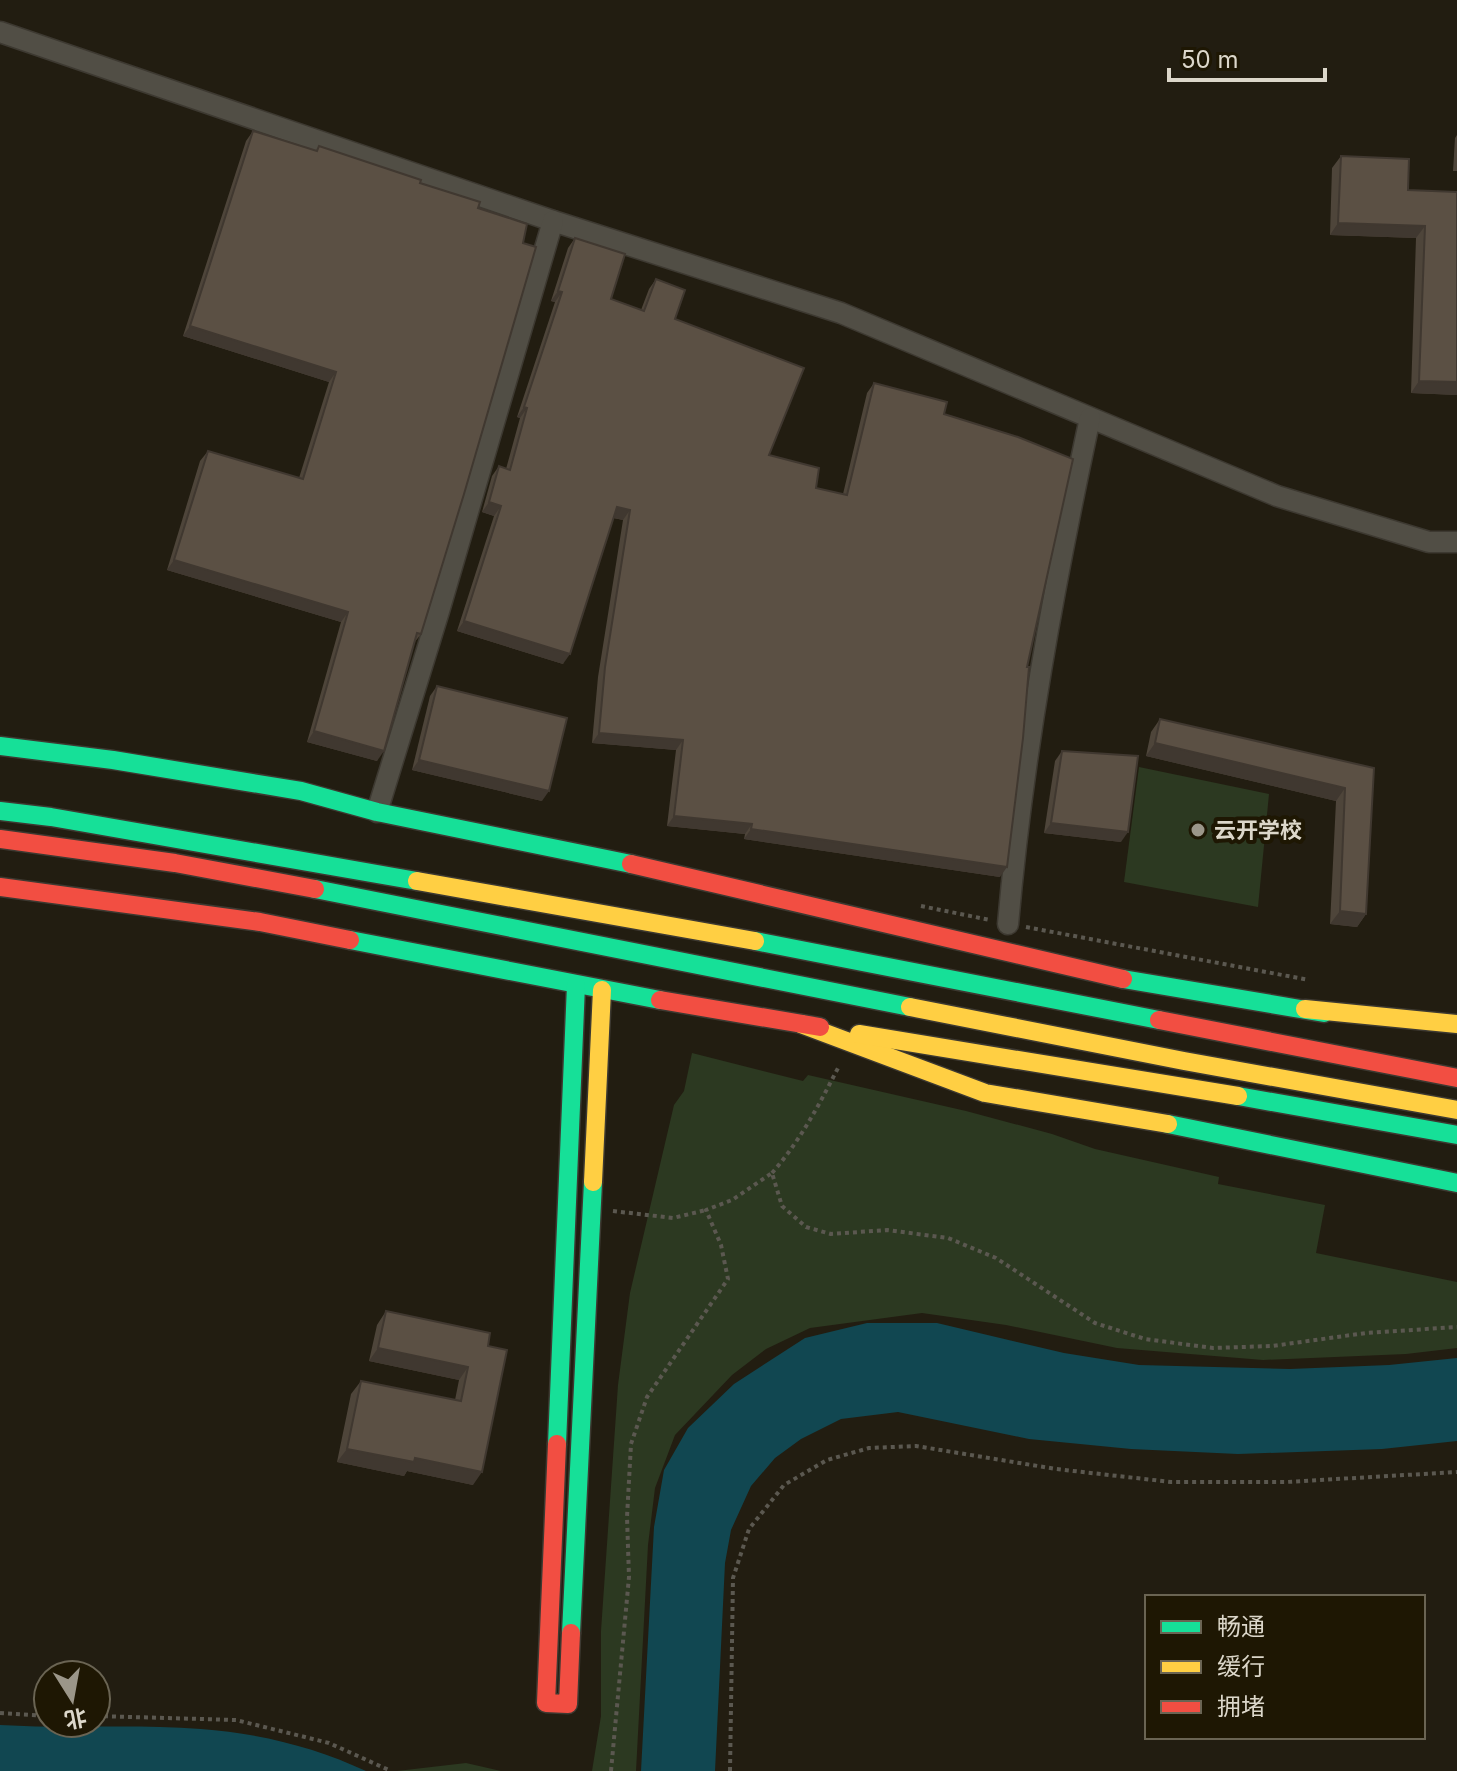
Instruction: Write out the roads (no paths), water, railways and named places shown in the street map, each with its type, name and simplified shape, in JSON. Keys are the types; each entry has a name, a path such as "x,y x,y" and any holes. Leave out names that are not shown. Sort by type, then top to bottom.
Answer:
{"main road":[{"path":"0,746 128,762 301,791 377,812 659,870 1116,978 1457,1038"},
{"path":"0,811 66,819 713,933 1457,1078"},
{"path":"0,839 237,874 1199,1064 1457,1110"},
{"path":"0,887 260,922 602,990 1457,1135"},
{"path":"576,985 546,1703 568,1704 602,990"},
{"path":"1305,1009 1457,1024"},
{"path":"801,1024 985,1093 1281,1145 1457,1183"}],"street":[{"path":"0,32 553,221 841,313 1277,496 1429,542 1457,542"},
{"path":"377,812 553,221"},
{"path":"1008,924 1054,585 1090,418"}],"water":[{"path":"867,1323 937,1323 1064,1353 1139,1365 1290,1369 1389,1365 1457,1358 1457,1441 1382,1449 1238,1454 1131,1449 1029,1439 898,1412 841,1419 801,1439 775,1458 751,1486 731,1530 725,1563 715,1771 641,1771 654,1527 664,1470 688,1428 734,1384 805,1338"},
{"path":"0,1725 32,1726 32,1739 112,1739 112,1727 222,1731 306,1748 366,1771 0,1771"}],"place":[{"name":"云开学校","path":"1198,830"}]}
